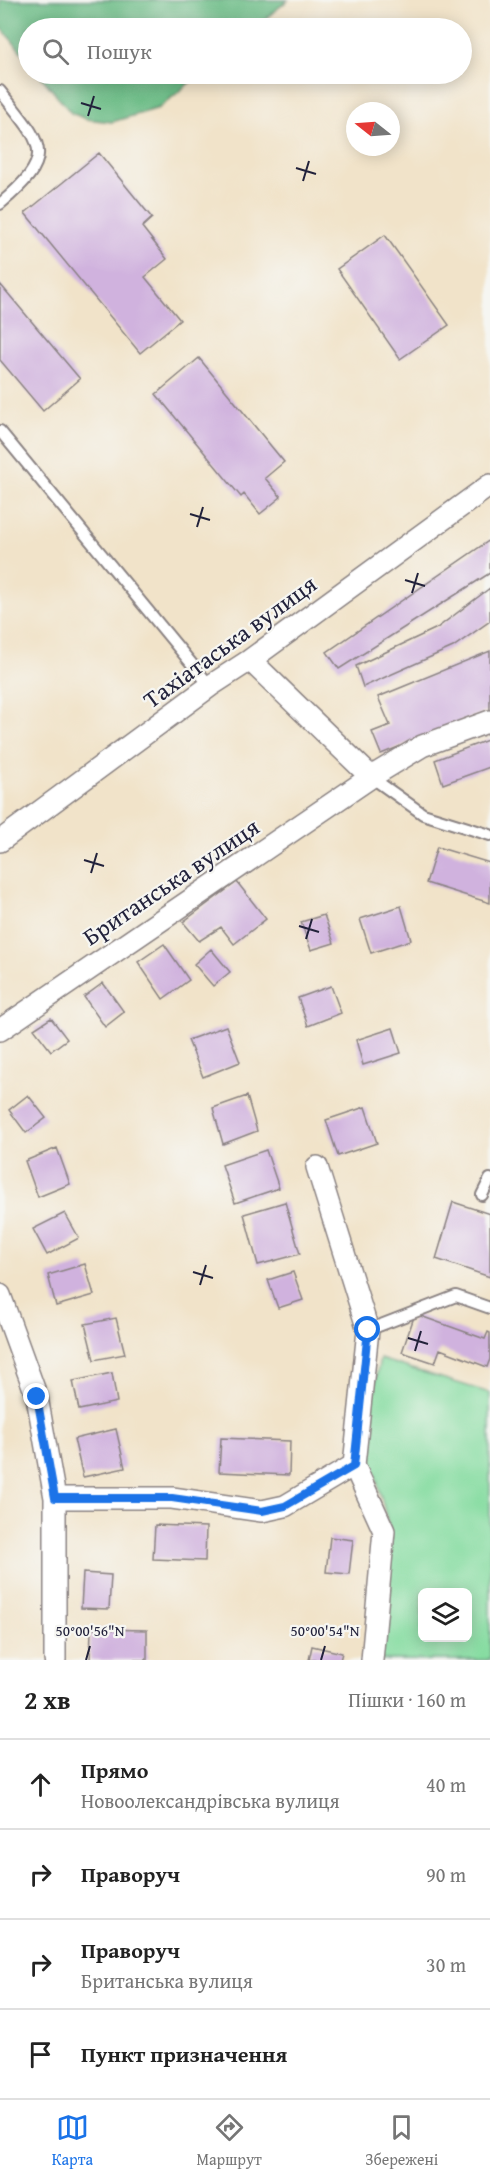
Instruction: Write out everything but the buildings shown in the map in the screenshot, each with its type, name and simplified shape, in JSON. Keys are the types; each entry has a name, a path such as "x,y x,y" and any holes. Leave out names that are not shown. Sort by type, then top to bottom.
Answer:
{"street":[{"name":"Тахіатаська вулиця","path":"0,841 210,686 250,660 490,485"},
{"path":"250,660 371,777"},
{"name":"Британська вулиця","path":"0,1030 371,777 422,746 490,721"},
{"path":"316,1167 368,1330 354,1466 384,1531 372,1660"},
{"path":"0,1295 37,1397 55,1498 55,1660"},
{"path":"55,1498 172,1498 262,1511 285,1506 354,1466"}],"lane":[{"path":"0,91 32,133 39,147 38,158 27,181 0,204"},
{"path":"0,431 210,686"},
{"path":"371,777 423,814 490,835"},
{"path":"482,1195 490,1179"},
{"path":"368,1330 456,1296 490,1308"}],"green space":[{"path":"0,0 288,0 266,18 18,18 18,48 0,26"},
{"path":"47,84 188,84 159,108 112,122 86,119 71,113"},
{"path":"380,1359 490,1393 490,1660 378,1660 390,1533 365,1431"}],"route":[{"path":"37,1397 55,1498 172,1498 262,1511 285,1506 354,1466 368,1330"}]}
